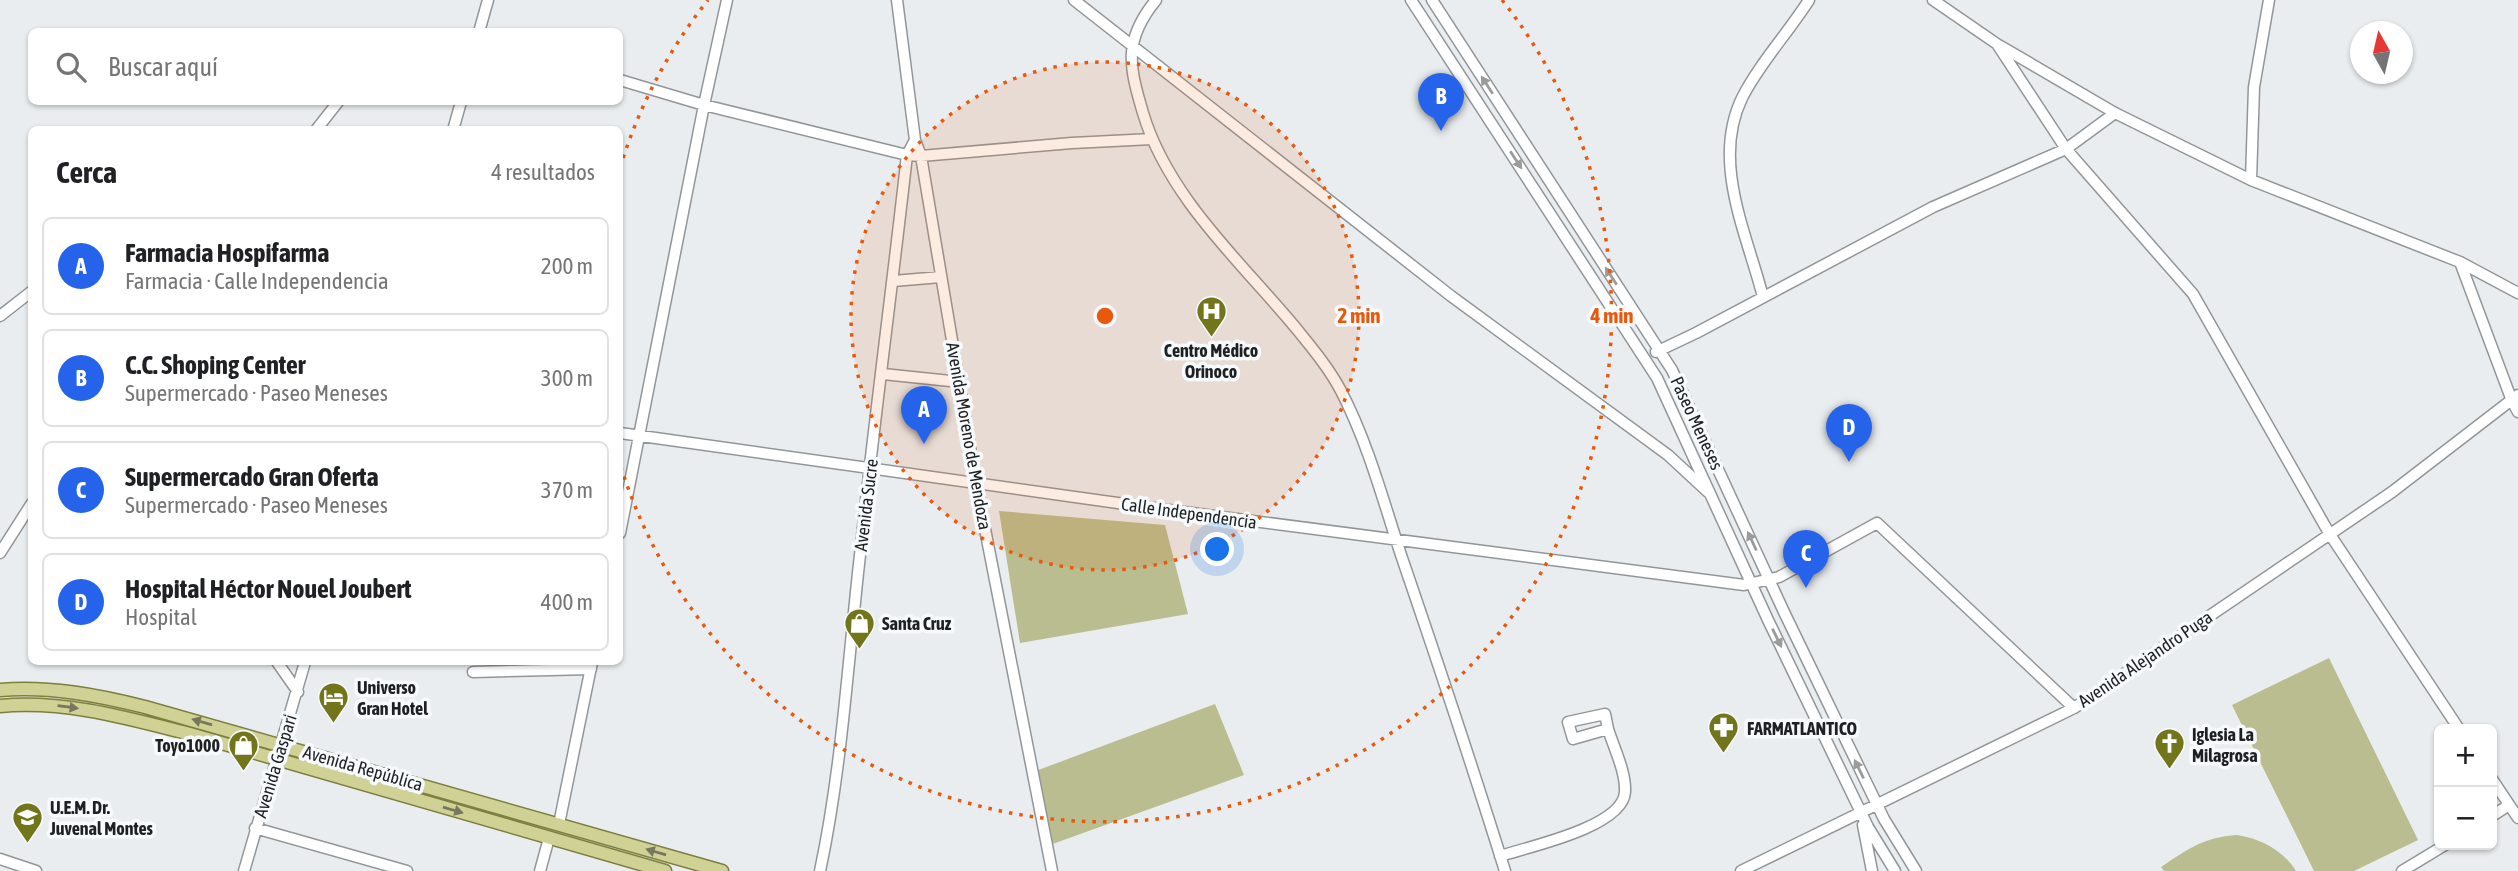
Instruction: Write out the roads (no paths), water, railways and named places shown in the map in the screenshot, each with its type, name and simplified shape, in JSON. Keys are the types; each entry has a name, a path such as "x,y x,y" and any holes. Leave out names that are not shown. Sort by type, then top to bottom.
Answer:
{"main road":[{"name":"Avenida República","path":"0,690 34,689 84,693 194,719 722,871"},
{"name":"Avenida República","path":"0,706 34,704 81,709 190,734 664,871"}],"street":[{"path":"480,28 488,0"},
{"path":"623,518 727,0"},
{"name":"Avenida Moreno de Mendoza","path":"897,0 915,140 921,156 976,483 1052,871"},
{"path":"1074,0 1451,296 1668,455 1712,496"},
{"path":"1156,0 1137,26 1131,57 1143,114 1152,139 1166,165 1199,213 1321,359 1361,433 1505,871"},
{"name":"Paseo Meneses","path":"1412,0 1644,357 1670,404 1712,496 1895,839 1916,871"},
{"name":"Paseo Meneses","path":"1432,0 1660,350 1686,397 1760,583 1861,812 1895,871"},
{"path":"1763,297 1729,166 1732,129 1742,98 1809,0"},
{"path":"1936,0 1997,44 2115,113 2252,180 2460,262 2518,293"},
{"path":"2252,180 2255,87 2269,0"},
{"path":"1997,44 2066,149 2193,294 2329,533 2456,724"},
{"path":"623,81 704,105 907,155 1152,139"},
{"path":"319,126 336,105"},
{"path":"454,126 460,105"},
{"path":"1644,357 1933,207 2066,149 2115,113"},
{"name":"Avenida Sucre","path":"820,871 833,798 907,155 915,140"},
{"path":"2460,262 2515,398 2518,412"},
{"path":"893,281 941,276"},
{"path":"0,316 28,294"},
{"path":"883,374 960,382"},
{"name":"Avenida Alejandro Puga","path":"1741,871 2074,708 2392,492 2515,398"},
{"name":"Calle Independencia","path":"623,433 1396,541 1744,586 1760,583"},
{"path":"0,553 28,509"},
{"path":"1760,583 1877,523 2074,708"},
{"path":"280,665 298,692"},
{"name":"Avenida Gaspari","path":"244,871 305,665"},
{"path":"473,672 494,666 592,665 559,824"},
{"path":"1500,856 1590,827 1620,806 1625,793 1623,776 1608,729"},
{"path":"2497,787 2518,818"},
{"path":"2497,813 2509,805"},
{"path":"1861,812 1872,871"},
{"path":"256,828 407,871"},
{"path":"540,871 549,838"},
{"path":"2402,871 2437,850"},
{"path":"0,859 36,871"}],"place":[{"name":"C.C. Shoping Center","path":"1441,131"},
{"name":"Centro Médico Orinoco","path":"1211,339"},
{"name":"Farmacia Hospifarma","path":"924,444"},
{"name":"Hospital Héctor Nouel Joubert","path":"1849,462"},
{"name":"Supermercado Gran Oferta","path":"1806,588"},
{"name":"Santa Cruz","path":"859,650"},
{"name":"Universo Gran Hotel","path":"334,724"},
{"name":"FARMATLANTICO","path":"1724,755"},
{"name":"Iglesia La Milagrosa","path":"2169,771"},
{"name":"Toyo1000","path":"243,772"},
{"name":"U.E.M. Dr. Juvenal Montes","path":"27,844"}]}
